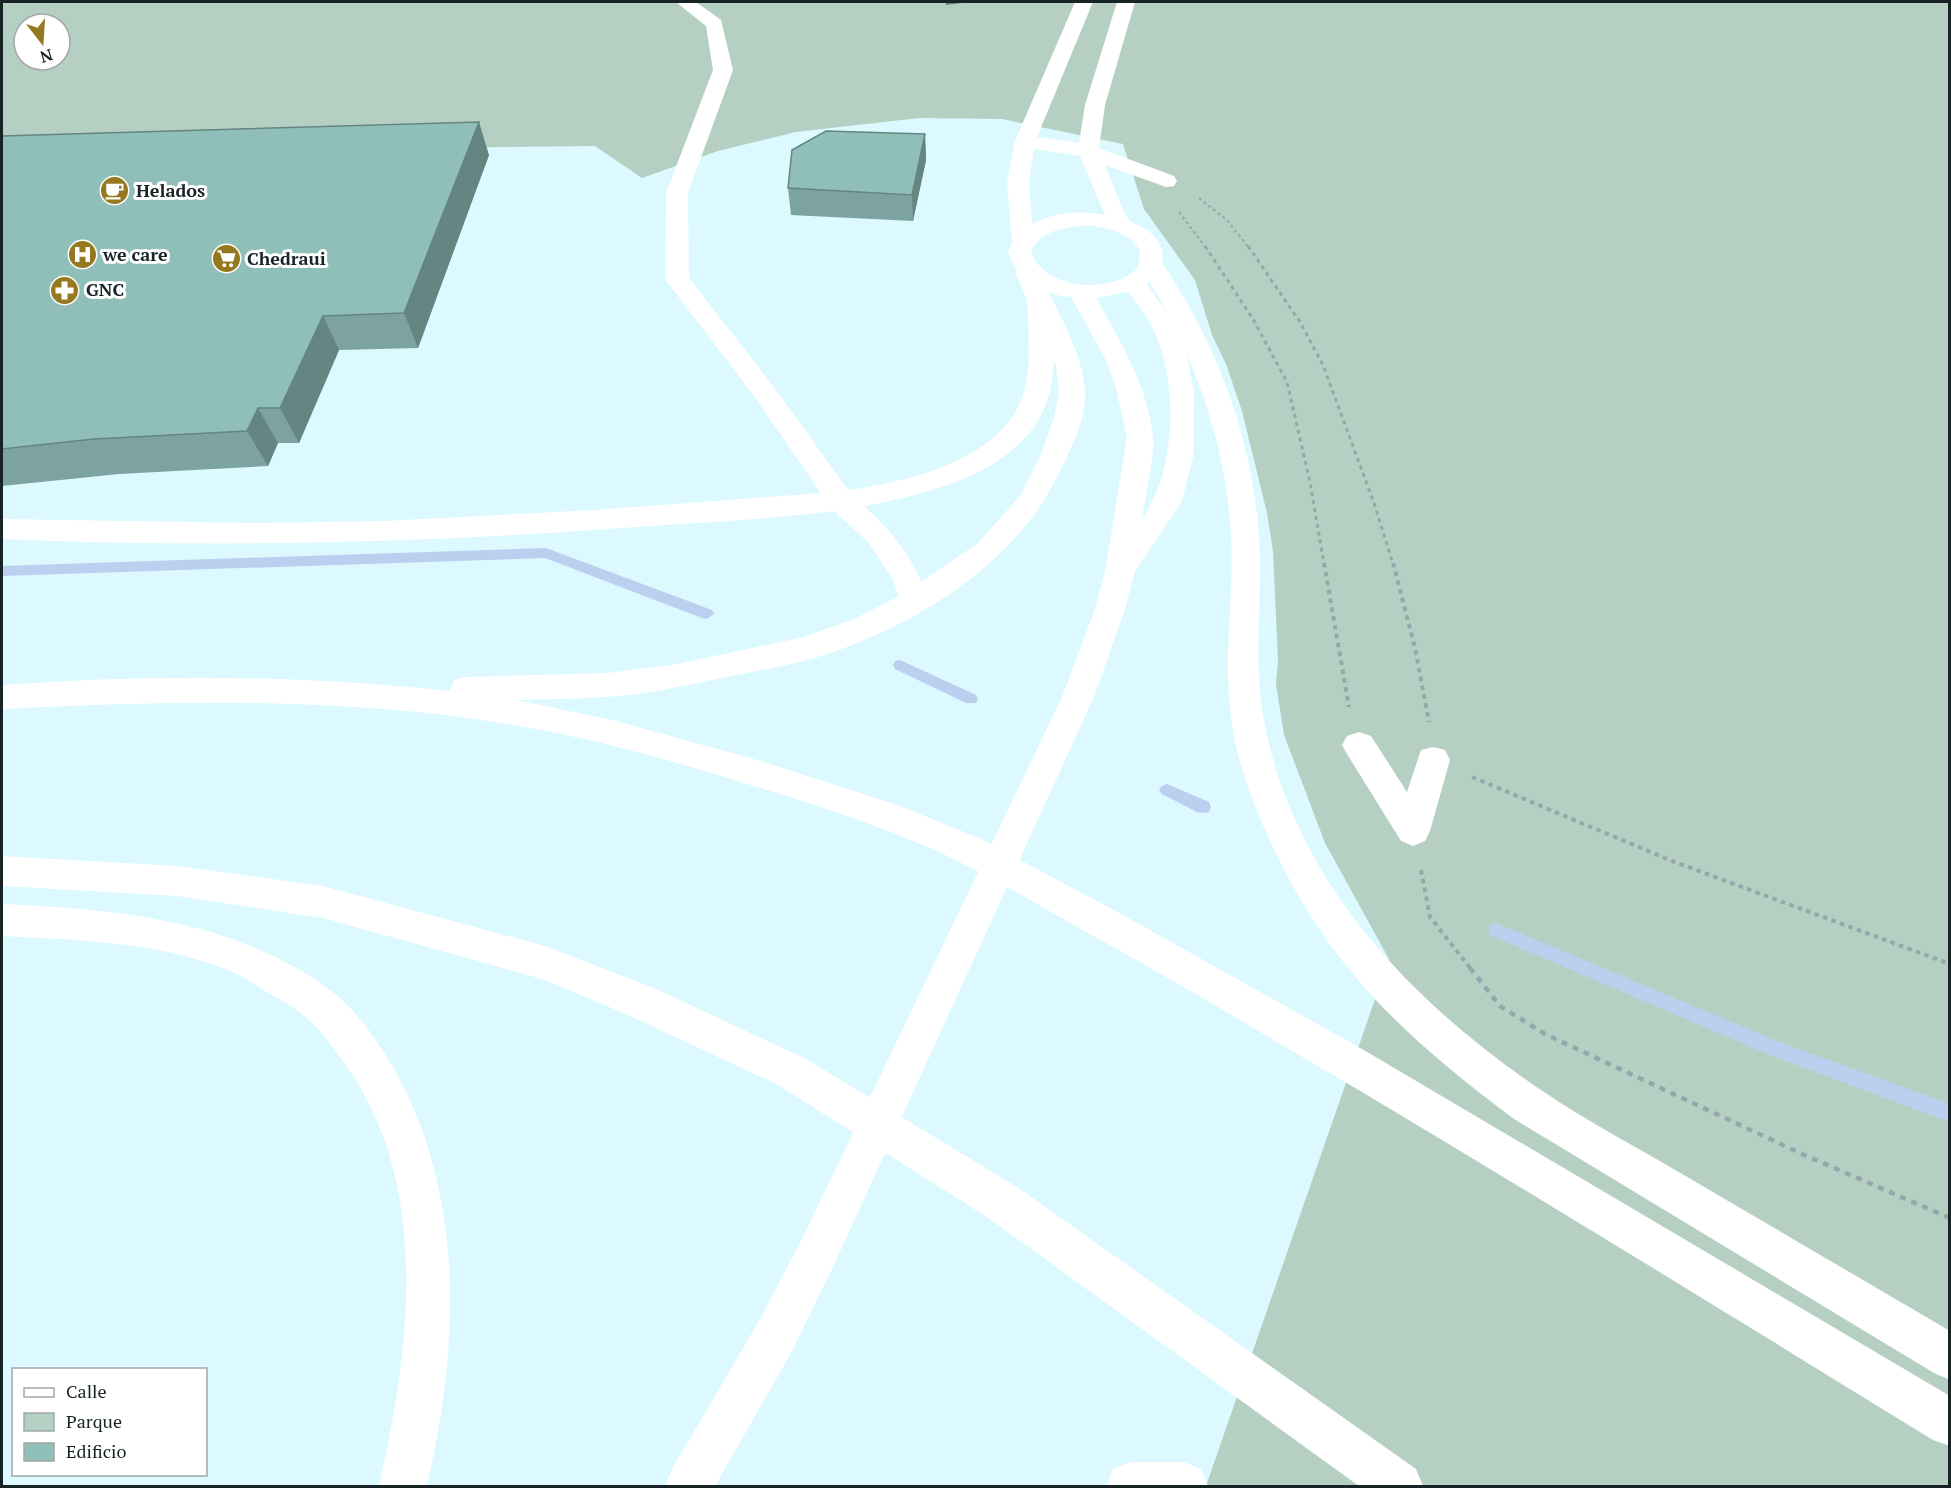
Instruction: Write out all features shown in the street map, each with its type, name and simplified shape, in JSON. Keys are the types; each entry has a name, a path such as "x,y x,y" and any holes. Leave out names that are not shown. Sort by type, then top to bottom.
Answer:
{"main road":[{"path":"684,2 715,24 723,70 677,193 677,279 765,393 841,501 879,536 906,578 914,602"},
{"path":"2,696 208,688 322,692 578,686 672,677 808,648 865,627 914,602 987,551 1031,501 1055,454 1067,418 1071,383 1069,366 1019,256 1022,241 1018,182 1025,141 1084,2"},
{"path":"1121,225 1088,151 1095,105 1126,2"},
{"path":"1067,42 1112,46"},
{"path":"1025,141 1088,151 1166,181"},
{"path":"1022,241 1032,231 1046,224 1083,218 1121,225 1136,232 1148,243 1153,255 1143,274 1110,291 1081,293 1059,289 1040,282 1027,272"},
{"path":"1120,572 1170,496 1177,463 1182,414 1179,377 1169,338 1157,314 1143,274"},
{"path":"1143,274 1176,301 1205,361 1219,397 1241,497 1245,536 1244,669 1246,712 1254,751 1270,799 1288,841 1309,881 1335,921 1377,976 1409,1008 1486,1074 1528,1105 1950,1357"},
{"path":"688,1486 775,1337 817,1254 1078,697 1110,609 1120,572 1140,437 1128,385 1118,358 1081,293"},
{"path":"2,529 340,532 471,528 841,501 900,489 957,472 989,455 1011,437 1031,413 1040,386 1039,300"},
{"path":"322,692 517,712 649,742 798,785 917,827 997,864 1106,923 1398,1090 1950,1423"},
{"path":"1359,745 1413,831"},
{"path":"1413,831 1433,760"},
{"path":"2,871 177,881 323,902 545,963 640,1001 792,1072 1002,1202 1399,1486"},
{"path":"2,920 100,926 158,933 241,957 306,995 330,1013 373,1069 389,1098 417,1173 428,1255 430,1300 427,1347 418,1410 403,1486"},
{"path":"1130,1486 1184,1486"}],"path":[{"path":"1166,181 1179,211 1222,269 1275,356 1287,382 1310,482 1347,701 1359,745"},
{"path":"1166,181 1211,205 1235,227 1289,306 1320,358 1364,473 1403,594 1422,680 1433,760 1672,861 1950,964"},
{"path":"1413,831 1430,917 1500,1006 1545,1034 1802,1154 1950,1218"}],"green space":[{"path":"2,2 1949,2 1949,1486 1206,1486 1389,959 1325,843 1284,735 1276,684 1278,661 1273,551 1267,513 1242,411 1226,364 1212,335 1195,280 1144,209 1123,144 1002,119 919,118 796,132 718,151 642,178 595,146 2,153"}],"building":[{"name":"Chedraui","path":"479,122 404,313 323,316 280,408 258,408 247,431 94,439 2,449 2,136"},
{"path":"826,131 925,134 912,195 788,188 792,150"}],"waterway":[{"path":"2,571 546,553 707,614"},
{"path":"900,665 971,699"},
{"path":"1167,790 1203,807"},
{"path":"1496,930 1776,1049 1950,1113"}],"place":[{"name":"Helados","path":"115,191"},
{"name":"we care","path":"82,255"},
{"name":"Chedraui","path":"226,259"},
{"name":"GNC","path":"65,290"}]}
